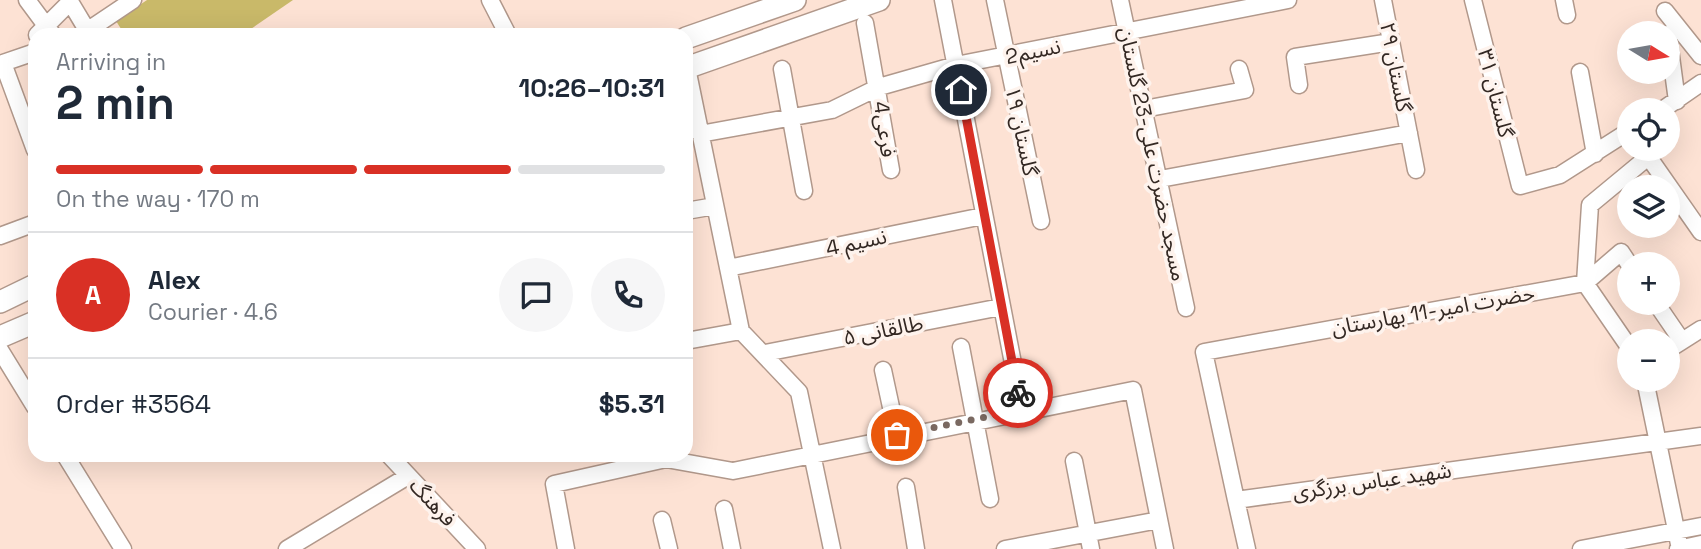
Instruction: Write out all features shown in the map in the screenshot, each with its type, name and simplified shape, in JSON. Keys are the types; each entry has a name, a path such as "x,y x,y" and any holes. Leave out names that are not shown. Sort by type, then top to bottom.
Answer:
{"main road":[{"path":"693,36 795,0"},
{"path":"693,66 879,0"},
{"path":"0,302 28,288"},
{"path":"0,337 28,325"}],"street":[{"path":"27,0 40,28"},
{"path":"95,28 133,0"},
{"path":"490,0 504,28"},
{"path":"943,0 1021,410"},
{"name":"گلستان ۱۹","path":"995,0 1041,221"},
{"name":"مسجد حضرت علی-23 گلستان","path":"1119,0 1186,308"},
{"name":"نسیم2","path":"700,134 832,110 879,87 956,65 1126,31 1213,7 1288,0"},
{"name":"گلستان ۲۹","path":"1383,0 1416,170"},
{"name":"گلستان ۳۱","path":"1473,0 1520,186 1560,175 1595,155"},
{"path":"46,28 69,1 84,28"},
{"path":"1664,6 1701,56"},
{"name":"فرعی4","path":"865,23 879,87 891,170"},
{"path":"1299,85 1295,57 1391,42"},
{"path":"6,62 28,44"},
{"path":"6,62 28,54"},
{"path":"6,62 28,129"},
{"path":"782,69 804,191"},
{"path":"1144,109 1245,90 1239,69"},
{"path":"1580,72 1595,155 1617,139"},
{"path":"1680,99 1701,83"},
{"path":"693,101 741,331 765,353 799,392 832,549"},
{"path":"1160,179 1409,133"},
{"path":"1617,330 1585,283 1590,205 1637,161"},
{"path":"1651,161 1701,232"},
{"path":"693,210 715,206"},
{"name":"نسیم 4","path":"728,268 983,216"},
{"path":"0,236 28,226"},
{"path":"1585,283 1617,255"},
{"name":"حضرت امیر-11 بهارستان","path":"1236,500 1205,352 1585,283"},
{"name":"طالقانی ۵","path":"765,353 1001,307"},
{"path":"1664,315 1682,341 1701,329"},
{"path":"693,339 741,331"},
{"path":"961,347 990,499"},
{"path":"0,350 28,396"},
{"path":"883,370 897,435"},
{"path":"683,462 733,471 976,419 1133,390 1165,549"},
{"path":"1648,392 1679,549 1701,544"},
{"name":"شهید عباس برزگری","path":"1236,500 1701,436"},
{"path":"1074,461 1090,541"},
{"path":"69,462 123,549"},
{"name":"فرهنگ","path":"396,462 477,549"},
{"path":"566,549 554,484 653,462"},
{"path":"287,549 408,475"},
{"path":"906,487 916,549"},
{"path":"1236,500 1247,549"},
{"path":"724,509 732,549"},
{"path":"662,520 669,549"},
{"path":"1005,549 1090,541 1159,520"},
{"path":"1581,549 1701,526"}],"shaded area":[{"path":"147,0 293,0 252,28 120,28 116,21"}],"way so far":[{"path":"897,435 1021,410 1018,393"}],"route":[{"path":"961,90 1018,393"}]}
